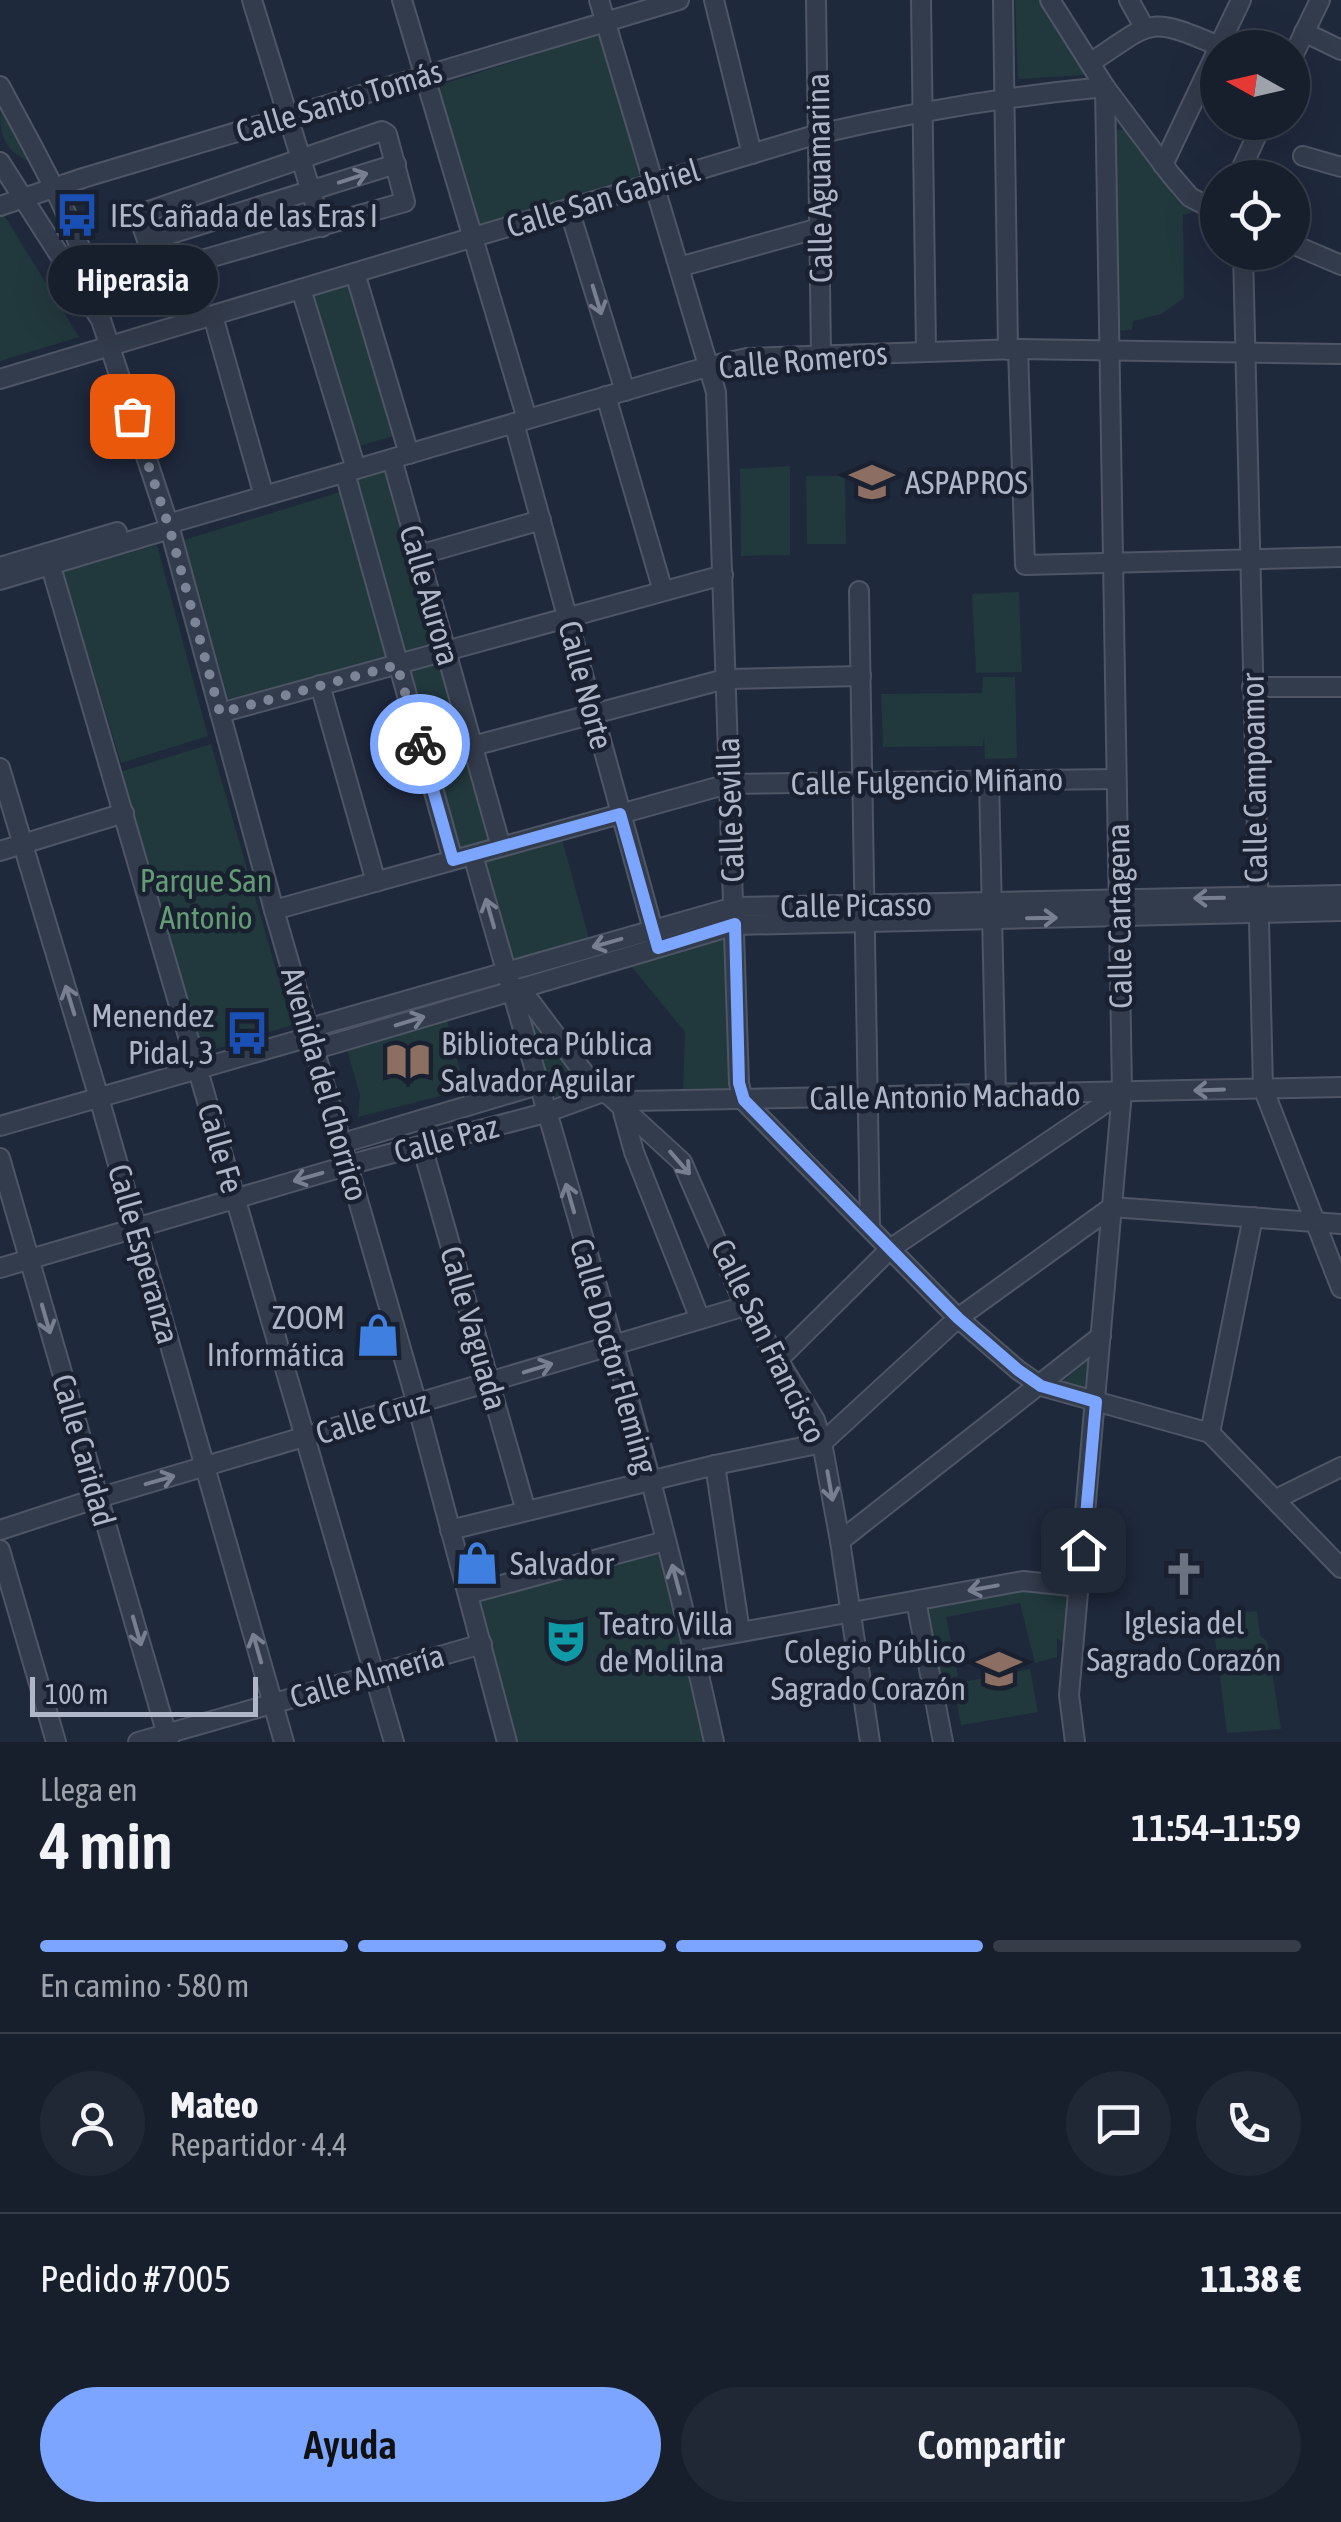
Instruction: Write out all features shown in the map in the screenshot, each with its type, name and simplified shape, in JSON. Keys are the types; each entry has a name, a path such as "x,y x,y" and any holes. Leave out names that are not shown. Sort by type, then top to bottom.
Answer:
{"street":[{"path":"252,0 322,227"},
{"name":"Calle Norte","path":"402,0 473,238 521,421 541,520 655,939"},
{"name":"Calle Sevilla","path":"600,0 716,392 739,1083 744,1100"},
{"name":"Calle Santo Tomás","path":"0,206 679,0"},
{"path":"714,0 752,154"},
{"name":"Calle Aguamarina","path":"816,0 821,355"},
{"path":"921,0 926,350"},
{"path":"1003,0 1013,350 1025,566 1341,557"},
{"path":"1050,0 1105,87 1163,165 1190,197 1200,202"},
{"path":"1129,0 1144,27"},
{"path":"1227,30 1241,0"},
{"path":"1305,30 1320,0"},
{"path":"1090,63 1144,27 1172,26 1200,39"},
{"path":"1310,35 1341,50"},
{"path":"0,86 54,188 91,278 100,320"},
{"path":"1163,165 1200,86"},
{"name":"Calle San Gabriel","path":"0,379 818,134 922,110 1105,87"},
{"name":"Calle Cartagena","path":"1075,1742 1069,1695 1122,1092 1105,87"},
{"path":"382,131 387,134 396,164 405,202 163,271 157,268 142,223 146,212 382,131"},
{"path":"1303,156 1341,167"},
{"name":"Avenida del Chorrico","path":"0,162 100,320 168,524 274,910 417,1404 507,1742"},
{"path":"148,241 396,164"},
{"path":"569,209 625,390"},
{"path":"679,267 820,228"},
{"path":"1310,252 1341,266"},
{"name":"Calle Campoamor","path":"1243,270 1263,1088 1341,1288"},
{"name":"Calle Aurora","path":"356,273 401,456 419,556 501,847"},
{"name":"Calle Aurora","path":"301,289 397,665 453,860"},
{"path":"214,316 264,496"},
{"name":"Calle Romeros","path":"49,559 746,358 926,350 1341,354"},
{"path":"606,396 664,591"},
{"path":"419,556 541,520"},
{"path":"0,567 49,559"},
{"path":"0,580 49,559"},
{"name":"Calle Fe","path":"49,559 394,1742"},
{"path":"220,713 724,575"},
{"path":"860,591 870,1228"},
{"path":"473,746 725,679 861,676"},
{"path":"320,686 376,882"},
{"path":"1252,687 1341,687"},
{"name":"Calle Esperanza","path":"0,768 284,1742"},
{"name":"Calle Fulgencio Miñano","path":"274,910 728,784 1116,778"},
{"path":"989,779 996,1094"},
{"path":"0,851 124,813"},
{"path":"473,855 513,984 594,1086 606,1094"},
{"path":"1258,905 1341,895"},
{"path":"1258,905 1341,911"},
{"name":"Calle Picasso","path":"0,1126 513,984 734,916 1258,905"},
{"name":"Calle Doctor Fleming","path":"513,984 666,1541 714,1742"},
{"name":"Calle Paz","path":"343,1143 538,1085"},
{"name":"Calle Antonio Machado","path":"606,1094 631,1100 744,1100 1341,1087"},
{"path":"778,1360 890,1249 1122,1092"},
{"path":"1080,1093 1086,1115"},
{"name":"Calle Paz","path":"0,1268 606,1094"},
{"name":"Calle San Francisco","path":"606,1094 682,1162 745,1306 814,1420 840,1541 870,1742"},
{"path":"744,1100 958,1318 1018,1370 1041,1386 1210,1433 1341,1568"},
{"path":"623,1111 634,1152 700,1319"},
{"name":"Calle Vaguada","path":"422,1146 526,1511"},
{"name":"Calle Caridad","path":"0,1158 168,1738"},
{"path":"450,1530 649,1480 822,1443 958,1318 1112,1208 1341,1224"},
{"path":"1210,1433 1253,1216"},
{"name":"Calle Cruz","path":"0,1530 745,1306"},
{"path":"840,1541 1101,1336"},
{"path":"715,1465 740,1632"},
{"path":"1276,1499 1341,1467"},
{"path":"468,1594 666,1541"},
{"path":"0,1550 56,1742"},
{"path":"692,1641 1023,1581 1080,1587"},
{"path":"916,1600 943,1742"},
{"name":"Calle Almería","path":"138,1742 168,1738 272,1703 482,1644"}],"green space":[{"path":"1015,0 1041,0 1087,75 1018,79"},
{"path":"602,33 641,175 477,226 437,86"},
{"path":"0,97 36,165 15,153 4,140"},
{"path":"1109,129 1126,130 1136,147 1196,211 1183,215 1184,298 1161,314 1133,321 1132,330 1118,331"},
{"path":"4,215 79,337 0,361 0,217"},
{"path":"355,282 400,434 356,447 310,296"},
{"path":"790,466 790,555 741,556 740,469"},
{"path":"389,467 437,645 402,656 352,478"},
{"path":"806,476 845,476 846,544 807,544"},
{"path":"340,492 386,658 228,699 184,540"},
{"path":"157,545 208,736 121,763 63,572"},
{"path":"1019,592 1022,672 976,673 972,594"},
{"path":"443,657 493,840 455,850 404,668"},
{"path":"983,677 1015,677 1017,758 985,759 984,735 983,746 883,747 881,694 982,693"},
{"name":"Parque San Antonio","path":"211,744 292,1025 200,1054 120,772"},
{"path":"562,839 590,942 511,964 484,862"},
{"path":"716,936 726,941 732,1085 724,1093 683,1091 685,1032 631,966"},
{"path":"446,1016 460,1070 455,1072 460,1091 358,1117 360,1095 346,1046"},
{"path":"534,1021 542,1024 588,1088 551,1099 528,1027"},
{"path":"1091,1357 1090,1385 1085,1388 1062,1382"},
{"path":"660,1551 703,1742 518,1742 479,1597"},
{"path":"1023,1588 1073,1593 1070,1647 1057,1638 1057,1657 1035,1663 1020,1603 946,1617 958,1676 939,1680 924,1603"},
{"path":"1257,1611 1260,1636 1267,1641 1281,1729 1227,1733 1212,1615"},
{"path":"1030,1669 1038,1712 961,1725 953,1684"}],"way so far":[{"path":"132,416 170,530 220,713 397,665 420,744"}],"place":[{"name":"IES Cañada de las Eras I","path":"77,215"},
{"name":"Hiperasia","path":"132,416"},
{"name":"ASPAPROS","path":"872,482"},
{"name":"Menendez Pidal, 3","path":"247,1033"},
{"name":"Biblioteca Pública Salvador Aguilar","path":"408,1061"},
{"name":"ZOOM Informática","path":"378,1335"},
{"name":"Salvador","path":"477,1563"},
{"name":"Iglesia del Sagrado Corazón","path":"1184,1574"},
{"name":"Teatro Villa de Molilna","path":"566,1641"},
{"name":"Colegio Público Sagrado Corazón","path":"999,1669"}],"route":[{"path":"420,744 453,860 620,814 658,948 735,924 739,1083 744,1100 958,1318 1018,1370 1041,1386 1096,1402 1083,1550"}]}
